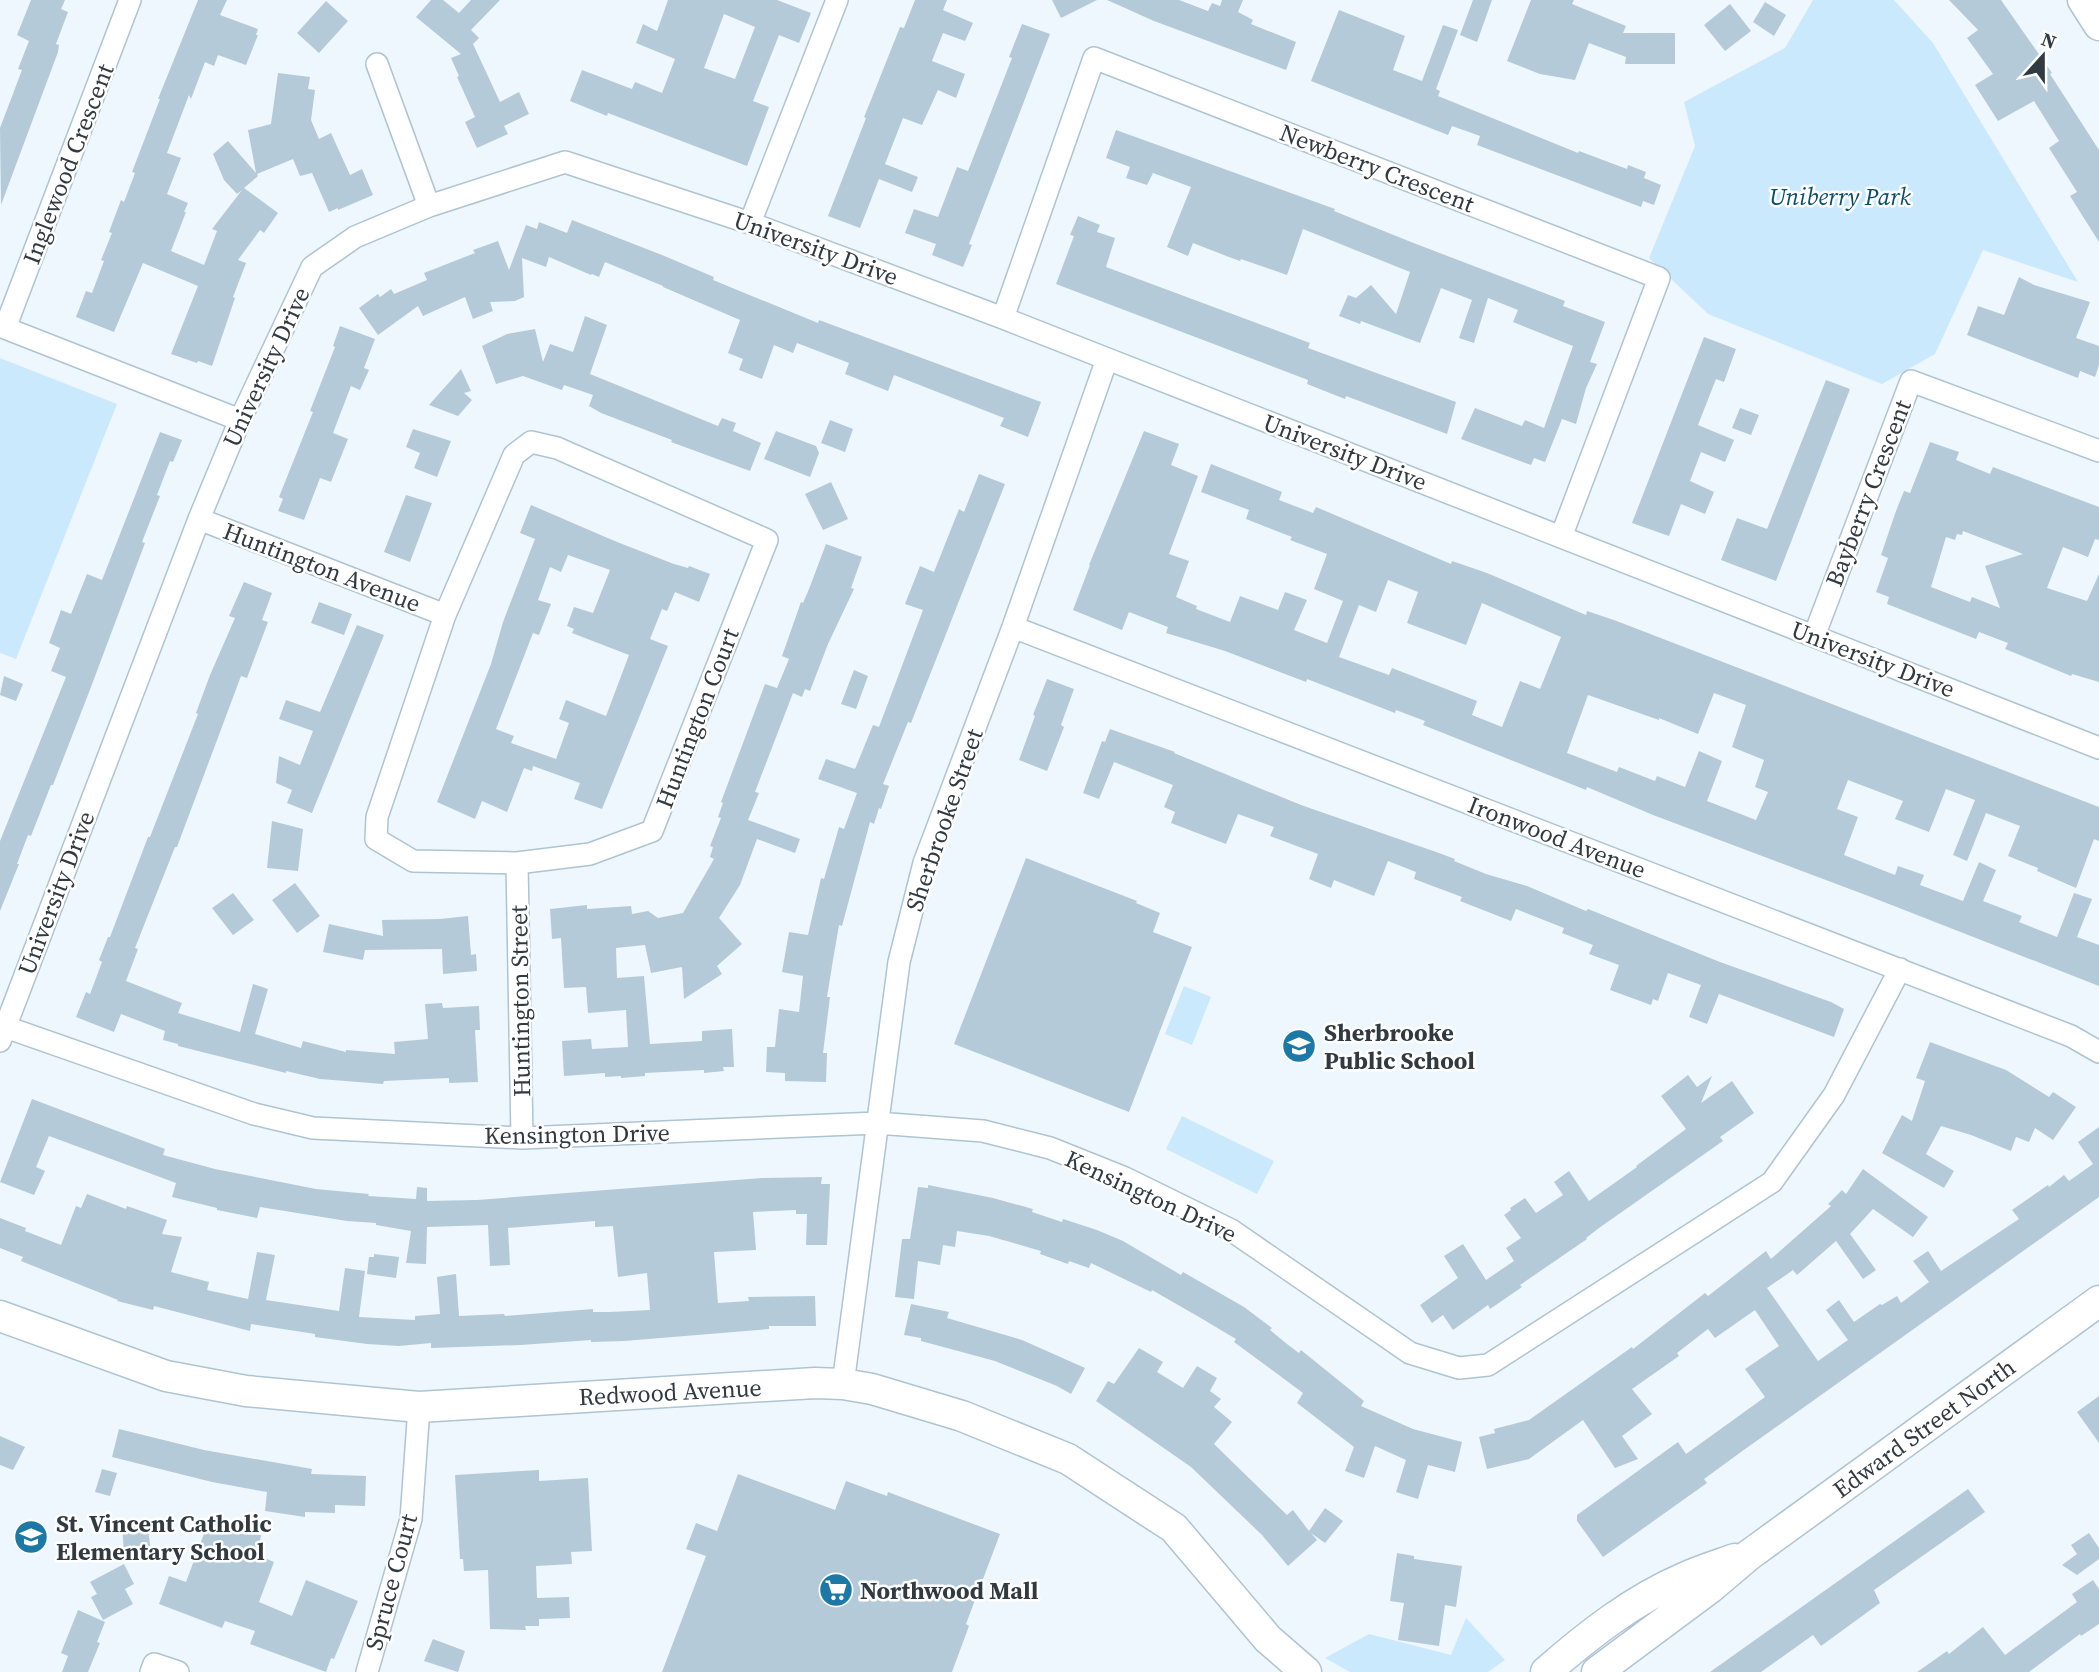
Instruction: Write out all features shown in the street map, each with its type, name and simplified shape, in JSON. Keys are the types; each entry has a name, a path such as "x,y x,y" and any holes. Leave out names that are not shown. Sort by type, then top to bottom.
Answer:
{"street":[{"name":"Inglewood Crescent","path":"130,0 5,328 240,419"},
{"path":"750,223 837,0"},
{"path":"2083,0 2099,25"},
{"name":"Newberry Crescent","path":"1003,318 1094,58 1659,278 1561,537"},
{"path":"377,64 429,206"},
{"name":"University Drive","path":"2,1031 199,519 240,419 313,267 355,237 429,206 565,162 750,223 1003,318 2099,748"},
{"name":"Sherbrooke Street","path":"843,1384 899,962 924,863 1013,626 1107,359"},
{"name":"Bayberry Crescent","path":"1814,636 1911,380 2099,451"},
{"name":"Huntington Court","path":"531,442 557,448 767,540 652,831 590,854 517,863 413,861 376,839 377,817 445,615 514,455 531,442"},
{"name":"Huntington Avenue","path":"199,519 445,615"},
{"name":"Ironwood Avenue","path":"1013,626 2071,1036 2099,1052"},
{"name":"Huntington Street","path":"517,863 522,1138"},
{"name":"Kensington Drive","path":"2,1031 254,1114 313,1128 522,1138 877,1123 982,1131 1050,1148 1112,1173 1231,1230 1410,1353 1459,1368 1488,1365 1772,1182 1834,1095 1900,969"},
{"name":"Edward Street North","path":"1597,1672 1710,1588 1749,1555 2099,1301"},
{"name":"Redwood Avenue","path":"0,1316 166,1376 246,1391 419,1407 802,1384 843,1384 872,1390 962,1416 1068,1458 1174,1528 1268,1639 1306,1672"},
{"name":"Spruce Court","path":"367,1672 411,1519 419,1407"},
{"name":"Edward Street North","path":"1546,1672 1608,1622 1647,1597 1684,1578 1749,1555"},
{"name":"Redwood Avenue","path":"1268,1639 1282,1672"},
{"path":"151,1672 154,1664 178,1672"}],"green space":[{"name":"Uniberry Park","path":"1813,0 1894,0 1933,43 2078,282 1983,250 1935,354 1882,384 1708,314 1649,258 1695,146 1684,102 1785,48"},
{"path":"0,358 117,404 16,659 0,653"},
{"path":"1184,986 1211,997 1192,1045 1165,1034"},
{"path":"1182,1116 1274,1161 1257,1194 1166,1149"},
{"path":"1466,1618 1505,1660 1488,1672 1350,1672 1325,1658 1369,1634 1451,1655"}],"building":[{"path":"31,0 65,0 61,9 68,12 56,44 59,45 58,52 1,205 0,128 22,70 18,69 29,41 17,35"},
{"path":"198,0 227,0 220,15 258,29 258,35 246,65 218,55 214,66 205,62 191,99 189,95 167,153 181,158 167,194 188,203 171,251 204,265 217,231 212,229 242,190 237,194 224,180 213,154 228,141 256,173 248,130 271,124 278,73 310,77 308,89 315,90 311,120 319,139 331,133 350,175 362,169 373,195 329,212 312,173 300,176 293,159 257,174 244,188 278,213 264,233 260,230 238,260 246,263 212,366 171,354 198,286 143,263 114,332 76,317 86,291 92,293 112,233 109,232 121,200 124,202 158,99"},
{"path":"431,0 443,0 459,13 471,0 500,0 471,30 479,38 473,44 500,102 519,92 529,114 504,126 508,134 477,148 465,122 475,117 451,58 461,54 416,17"},
{"path":"668,0 777,0 811,13 799,43 779,35 753,101 769,107 747,166 570,101 582,70 632,89 635,82 662,93 675,59 636,43 643,24 657,31","holes":["724,14 755,27 735,79 704,68"]},
{"path":"915,0 947,0 943,10 973,23 965,41 943,33 932,61 965,74 956,98 938,90 922,125 903,118 885,164 918,177 912,192 879,179 860,228 828,216 900,27 904,28"},
{"path":"1052,0 1097,0 1061,18"},
{"path":"1107,0 1179,0 1208,11 1212,3 1220,6 1222,0 1243,0 1238,12 1253,20 1251,24 1296,42 1286,70 1154,21"},
{"path":"1473,0 1492,0 1477,42 1460,35"},
{"path":"1531,0 1574,0 1572,4 1626,26 1623,33 1675,33 1675,64 1625,64 1626,57 1589,43 1575,80 1540,74 1507,61"},
{"path":"1949,0 2001,0 2052,73 2050,74 2099,150 2099,242 2070,196 2077,192 2049,148 2059,141 2034,101 1998,121 1975,85 1993,74 1967,38 1978,30"},
{"path":"326,1 348,21 319,53 297,33"},
{"path":"1765,2 1786,15 1774,36 1753,22"},
{"path":"1730,4 1751,31 1725,51 1704,25"},
{"path":"1339,10 1405,36 1393,70 1422,81 1443,25 1458,30 1436,89 1440,91 1438,96 1578,153 1579,151 1627,169 1628,165 1646,172 1644,178 1661,185 1654,205 1643,201 1641,207 1477,145 1480,136 1452,126 1448,135 1311,81"},
{"path":"1022,24 1050,34 969,244 972,245 963,267 932,255 936,244 905,233 914,209 938,217 957,167 968,171 1012,58 1009,57"},
{"path":"1116,130 1335,209 1334,211 1411,242 1565,301 1563,306 1605,322 1590,362 1597,364 1586,388 1576,424 1562,419 1545,462 1534,458 1531,465 1461,439 1475,408 1522,426 1525,420 1544,428 1573,346 1513,322 1518,310 1488,298 1474,343 1459,338 1472,300 1441,288 1420,343 1361,321 1360,324 1339,316 1348,295 1356,298 1371,285 1396,314 1410,272 1303,229 1287,275 1193,243 1188,256 1167,247 1191,187 1153,173 1147,185 1126,178 1130,167 1106,158"},
{"path":"1078,216 1100,225 1097,232 1115,238 1106,267 1310,343 1308,348 1456,402 1447,434 1346,396 1345,399 1307,384 1308,380 1056,284 1074,236 1070,235"},
{"path":"572,220 662,255 714,277 713,280 818,323 819,320 1041,402 1028,437 1000,426 1004,418 894,375 888,391 845,374 849,363 797,343 793,353 774,345 762,379 739,370 743,359 728,353 740,320 605,262 599,277 549,257 546,267 522,258 524,297 515,301 490,302 493,311 473,319 465,297 423,316 418,306 378,335 359,308 378,294 380,297 391,289 394,294 427,280 424,273 498,241 509,270 526,225 537,229 539,222 567,233"},
{"path":"2019,277 2034,285 2090,302 2076,338 2099,346 2099,365 2095,377 2080,371 2078,378 1967,335 1978,306 2004,315"},
{"path":"585,316 607,325 590,374 718,426 722,418 736,423 733,431 761,443 750,471 601,413 589,406 593,395 564,385 562,390 523,376 496,384 482,346 507,334 535,329 543,362 550,344 573,352"},
{"path":"340,326 375,339 364,368 369,370 360,390 351,386 333,433 348,439 331,482 320,478 304,520 278,511 283,499 279,497 313,412 310,411 335,347 333,346"},
{"path":"1704,337 1736,349 1724,382 1716,379 1698,425 1734,440 1725,462 1701,452 1690,481 1714,492 1705,514 1681,504 1669,536 1632,523"},
{"path":"461,369 471,391 464,393 472,400 458,416 429,405"},
{"path":"1826,380 1850,389 1776,581 1721,560 1737,518 1767,529"},
{"path":"1740,408 1759,415 1751,435 1732,428"},
{"path":"830,420 853,429 845,452 821,443"},
{"path":"413,429 451,441 437,477 414,468 420,453 406,447"},
{"path":"776,431 816,446 819,453 810,477 764,459"},
{"path":"1144,431 1179,444 1171,465 1198,476 1169,554 1189,561 1176,597 1197,606 1196,609 1230,622 1240,596 1278,610 1285,592 1307,600 1294,630 1327,643 1343,601 1314,589 1327,554 1246,519 1249,510 1201,492 1211,464 1282,492 1279,500 1313,513 1316,507 1451,564 1452,561 1487,573 1586,615 1587,611 1614,620 2099,807 2099,841 2094,839 2076,888 2008,856 2020,826 1986,813 1967,861 1953,855 1975,800 1946,789 1929,832 1895,819 1903,801 1848,780 1837,809 1858,817 1844,855 1895,875 1898,866 1924,875 1920,885 1963,901 1979,862 1996,870 1983,901 2022,916 2019,922 2057,937 2074,893 2092,899 2077,937 2099,945 2099,986 1653,815 1587,787 1586,790 1423,725 1425,721 1396,710 1395,713 1307,679 1306,682 1225,651 1166,633 1168,627 1129,612 1122,630 1073,610","holes":["1388,580 1418,592 1407,623 1466,645 1482,603 1561,637 1540,689 1520,681 1502,727 1472,715 1477,701 1392,668 1389,675 1339,657 1359,605 1376,612","1714,693 1746,705 1732,747 1764,760 1755,787 1768,792 1756,820 1707,801 1722,761 1699,751 1685,787 1657,776 1655,781 1619,767 1617,772 1567,753 1588,695 1698,734"]},
{"path":"160,432 182,440 173,462 170,461 157,495 160,496 142,542 145,543 91,687 53,785 31,836 28,835 0,911 0,841 66,677 51,671 60,648 49,643 61,610 71,614 87,574 102,580"},
{"path":"1930,442 1959,452 1956,460 1990,474 1993,467 2099,507 2099,540 2095,539 2088,557 2063,547 2047,588 2087,601 2099,574 2099,682 2072,674 2071,676 2005,649 2008,643 1979,632 1976,639 1887,604 1889,597 1876,592 1888,558 1881,555 1904,491 1910,493","holes":["1963,531 2023,554 1985,566 2000,608 1972,597 1970,602 1931,587 1946,537 1955,540 1957,534 1962,535"]},
{"path":"979,474 1005,484 911,723 908,722 883,784 889,786 874,824 870,822 842,926 839,925 827,997 830,997 823,1053 827,1053 826,1082 785,1081 785,1073 766,1072 767,1047 775,1047 779,1009 799,1012 803,976 782,972 789,932 808,935 821,878 824,879 839,827 844,829 857,793 818,779 826,759 855,769 873,725 879,727 923,610 905,604 920,566 934,572 959,509 964,512"},
{"path":"831,482 848,519 823,530 805,494"},
{"path":"406,495 432,503 410,562 384,552"},
{"path":"531,505 674,564 710,574 699,602 675,592 667,611 662,609 650,639 668,646 602,809 574,799 580,783 533,766 532,771 524,768 507,812 482,801 475,819 437,802 491,664 503,622 535,539 520,533","holes":["568,555 610,570 593,613 574,607 567,626 574,629 572,633 629,655 606,716 566,700 559,719 569,723 556,759 511,743 514,736 496,729 533,633 539,635 551,604 538,600 550,567 561,572"]},
{"path":"826,544 862,557 851,588 854,589 810,691 805,689 802,697 793,693 755,792 759,793 748,820 800,839 795,853 757,839 740,885 719,918 742,944 717,966 722,974 684,999 682,967 651,973 645,945 616,948 617,978 644,976 650,1044 702,1041 702,1031 732,1029 734,1067 723,1067 724,1071 704,1073 704,1070 645,1073 645,1076 621,1078 605,1077 605,1073 564,1076 562,1041 591,1039 592,1049 628,1047 626,1010 588,1013 586,987 564,988 561,938 552,939 550,909 587,905 587,909 631,906 632,914 648,911 658,918 683,913 714,859 710,857 713,847 710,846 721,818 718,817 723,803 721,802 765,684 777,688 789,659 782,656"},
{"path":"244,582 272,593 262,620 268,622 247,678 241,676 177,847 135,948 138,949 126,981 182,1003 178,1013 240,1032 253,984 268,989 255,1034 301,1048 303,1041 346,1052 395,1054 394,1042 428,1039 425,1004 442,1003 443,1008 479,1006 480,1030 475,1030 478,1082 449,1083 449,1078 384,1081 383,1084 320,1079 178,1046 163,1040 165,1031 121,1014 114,1032 76,1017 86,992 90,994 102,962 99,960 198,714 196,713 210,675 235,618 229,616"},
{"path":"319,602 352,614 344,635 311,623"},
{"path":"357,625 384,635 312,813 287,803 292,790 276,783 279,756 300,765 313,731 279,719 286,700 320,712"},
{"path":"854,670 868,676 856,709 841,704"},
{"path":"4,676 23,684 16,701 0,695"},
{"path":"1047,679 1074,689 1061,725 1064,727 1047,771 1019,760"},
{"path":"1110,729 1175,752 1301,805 1439,853 1486,874 1527,886 1586,911 1588,909 1720,962 1831,1002 1844,1009 1834,1037 1719,994 1707,1024 1689,1017 1701,985 1668,973 1658,1001 1653,999 1651,1005 1610,990 1619,965 1589,954 1593,945 1562,933 1564,928 1516,909 1511,921 1460,901 1462,897 1414,879 1416,872 1388,861 1374,896 1334,880 1331,888 1309,879 1318,854 1270,836 1274,827 1238,814 1226,844 1171,823 1175,812 1164,807 1173,785 1114,762 1099,799 1083,793 1102,741 1105,742"},
{"path":"272,821 303,829 298,871 267,868"},
{"path":"1026,858 1137,901 1136,903 1160,913 1153,932 1192,947 1129,1112 954,1044"},
{"path":"295,883 320,916 297,933 272,900"},
{"path":"233,893 254,920 233,935 212,908"},
{"path":"468,916 471,955 476,954 477,971 443,974 442,949 365,950 363,960 323,952 329,924 383,936 382,920"},
{"path":"1930,1042 2006,1070 2049,1097 2053,1092 2076,1107 2053,1140 2035,1128 2029,1142 2016,1137 2011,1151 1941,1126 1926,1154 1954,1171 1944,1188 1882,1153 1902,1115 1912,1121 1925,1081 1916,1078"},
{"path":"1688,1075 1697,1087 1712,1076 1701,1103 1732,1081 1754,1113 1720,1137 1723,1141 1490,1309 1488,1305 1453,1330 1443,1315 1432,1323 1420,1305 1458,1278 1444,1256 1463,1244 1486,1280 1514,1261 1506,1248 1521,1238 1504,1215 1510,1208 1525,1198 1536,1213 1563,1195 1554,1182 1569,1171 1589,1201 1637,1167 1686,1129 1661,1096"},
{"path":"32,1099 165,1149 163,1155 215,1169 316,1189 369,1194 368,1196 416,1199 417,1187 427,1188 427,1201 477,1200 762,1178 822,1177 821,1184 830,1184 827,1245 806,1245 807,1214 796,1214 796,1210 753,1212 756,1250 714,1252 718,1303 749,1301 748,1297 815,1296 816,1326 769,1326 769,1329 624,1341 591,1340 431,1348 431,1343 399,1346 367,1344 251,1324 250,1331 154,1306 153,1310 117,1301 21,1261 23,1257 0,1248 0,1218 61,1245 76,1206 81,1208 87,1194 126,1209 127,1206 167,1220 162,1234 182,1237 171,1272 209,1282 207,1290 248,1299 257,1252 275,1255 266,1300 339,1311 345,1268 365,1271 359,1317 415,1320 415,1316 440,1314 437,1277 456,1274 459,1316 505,1316 593,1309 593,1312 650,1310 647,1273 618,1277 613,1226 595,1227 595,1221 508,1228 510,1265 490,1266 488,1225 427,1227 426,1264 406,1263 411,1231 376,1223 260,1207 257,1218 217,1210 172,1197 176,1183 49,1136 36,1167 45,1171 34,1195 0,1182"},
{"path":"2099,1127 2099,1197 1741,1452 1704,1479 1707,1483 1603,1557 1577,1521 1577,1515 1678,1442 1686,1454 1765,1397 1745,1369 1779,1346 1755,1310 1715,1338 1708,1329 1677,1353 1679,1356 1632,1389 1652,1414 1622,1436 1638,1459 1615,1468 1583,1420 1529,1459 1487,1469 1479,1437 1495,1433 1494,1429 1529,1420 1632,1347 1633,1349 1705,1293 1708,1296 1766,1251 1771,1259 1831,1206 1828,1204 1842,1190 1846,1194 1863,1169 1928,1217 1913,1237 1873,1209 1850,1234 1876,1270 1863,1279 1836,1241 1797,1275 1793,1270 1767,1288 1818,1361 1848,1340 1826,1310 1839,1300 1854,1322 1897,1296 1901,1303 1929,1282 1913,1261 1928,1251 1941,1271 2019,1219 2012,1210 2064,1175 2069,1181 2093,1164 2078,1142"},
{"path":"928,1185 993,1198 1033,1209 1032,1212 1062,1222 1063,1219 1097,1230 1123,1241 1181,1275 1183,1272 1244,1307 1272,1328 1270,1330 1287,1344 1299,1353 1301,1350 1364,1401 1361,1406 1413,1429 1462,1442 1455,1472 1428,1465 1418,1499 1396,1492 1406,1460 1375,1446 1364,1478 1345,1471 1354,1447 1297,1403 1303,1393 1234,1342 1236,1339 1152,1290 1151,1292 1091,1263 1089,1268 1069,1261 1068,1264 1040,1254 1041,1251 989,1236 957,1231 955,1247 943,1245 940,1265 918,1261 914,1299 895,1297 902,1239 910,1239 918,1187 928,1188"},
{"path":"374,1254 399,1257 396,1278 367,1274 369,1257 374,1257"},
{"path":"911,1304 949,1312 947,1318 1022,1340 1085,1368 1071,1394 995,1361 904,1335"},
{"path":"1139,1348 1163,1362 1157,1372 1183,1388 1197,1366 1217,1378 1210,1391 1221,1399 1214,1407 1232,1422 1214,1444 1287,1515 1293,1510 1309,1531 1325,1508 1343,1521 1325,1543 1311,1533 1317,1540 1288,1566 1262,1535 1191,1467 1096,1401 1108,1381 1114,1384"},
{"path":"2099,1396 2099,1443 2077,1412"},
{"path":"119,1429 204,1450 312,1469 311,1474 366,1476 365,1506 335,1505 335,1513 305,1512 305,1517 265,1511 267,1492 212,1482 112,1457"},
{"path":"0,1436 25,1447 13,1470 0,1465"},
{"path":"102,1469 117,1473 110,1496 95,1492"},
{"path":"539,1470 539,1481 588,1478 592,1551 571,1552 572,1564 536,1566 537,1598 569,1597 570,1618 539,1619 539,1626 525,1626 526,1630 490,1629 488,1570 464,1571 463,1559 460,1559 455,1475"},
{"name":"Northwood Mall","path":"738,1474 835,1510 846,1481 887,1496 888,1492 1000,1534 966,1624 969,1626 952,1672 662,1672 706,1556 686,1549 696,1523 717,1531"},
{"path":"1968,1489 1985,1512 1874,1590 1880,1603 1821,1646 1813,1635 1761,1672 1710,1672"},
{"path":"147,1522 151,1551 124,1555 122,1523"},
{"path":"205,1531 261,1535 258,1555 274,1562 259,1602 292,1616 306,1580 358,1601 326,1672 250,1644 255,1631 225,1621 222,1628 159,1604 169,1576 186,1582"},
{"path":"2089,1533 2099,1548 2099,1559 2077,1575 2062,1565 2077,1554 2071,1545"},
{"path":"1397,1553 1414,1556 1414,1559 1462,1566 1456,1607 1445,1605 1439,1646 1398,1640 1404,1603 1390,1601"},
{"path":"124,1564 134,1584 125,1589 133,1604 103,1620 91,1597 97,1594 90,1582"},
{"path":"2093,1580 2099,1589 2099,1624 2081,1636 2080,1634 2029,1672 1917,1672 1947,1651 1949,1654 1983,1627 2005,1655 2077,1602 2072,1594"},
{"path":"78,1610 105,1622 97,1642 100,1643 88,1672 62,1672 68,1656 61,1653"},
{"path":"433,1639 465,1651 458,1672 424,1661"}],"place":[{"name":"Sherbrooke Public School","path":"1299,1046"},
{"name":"St. Vincent Catholic Elementary School","path":"31,1537"},
{"name":"Northwood Mall","path":"836,1590"}]}
